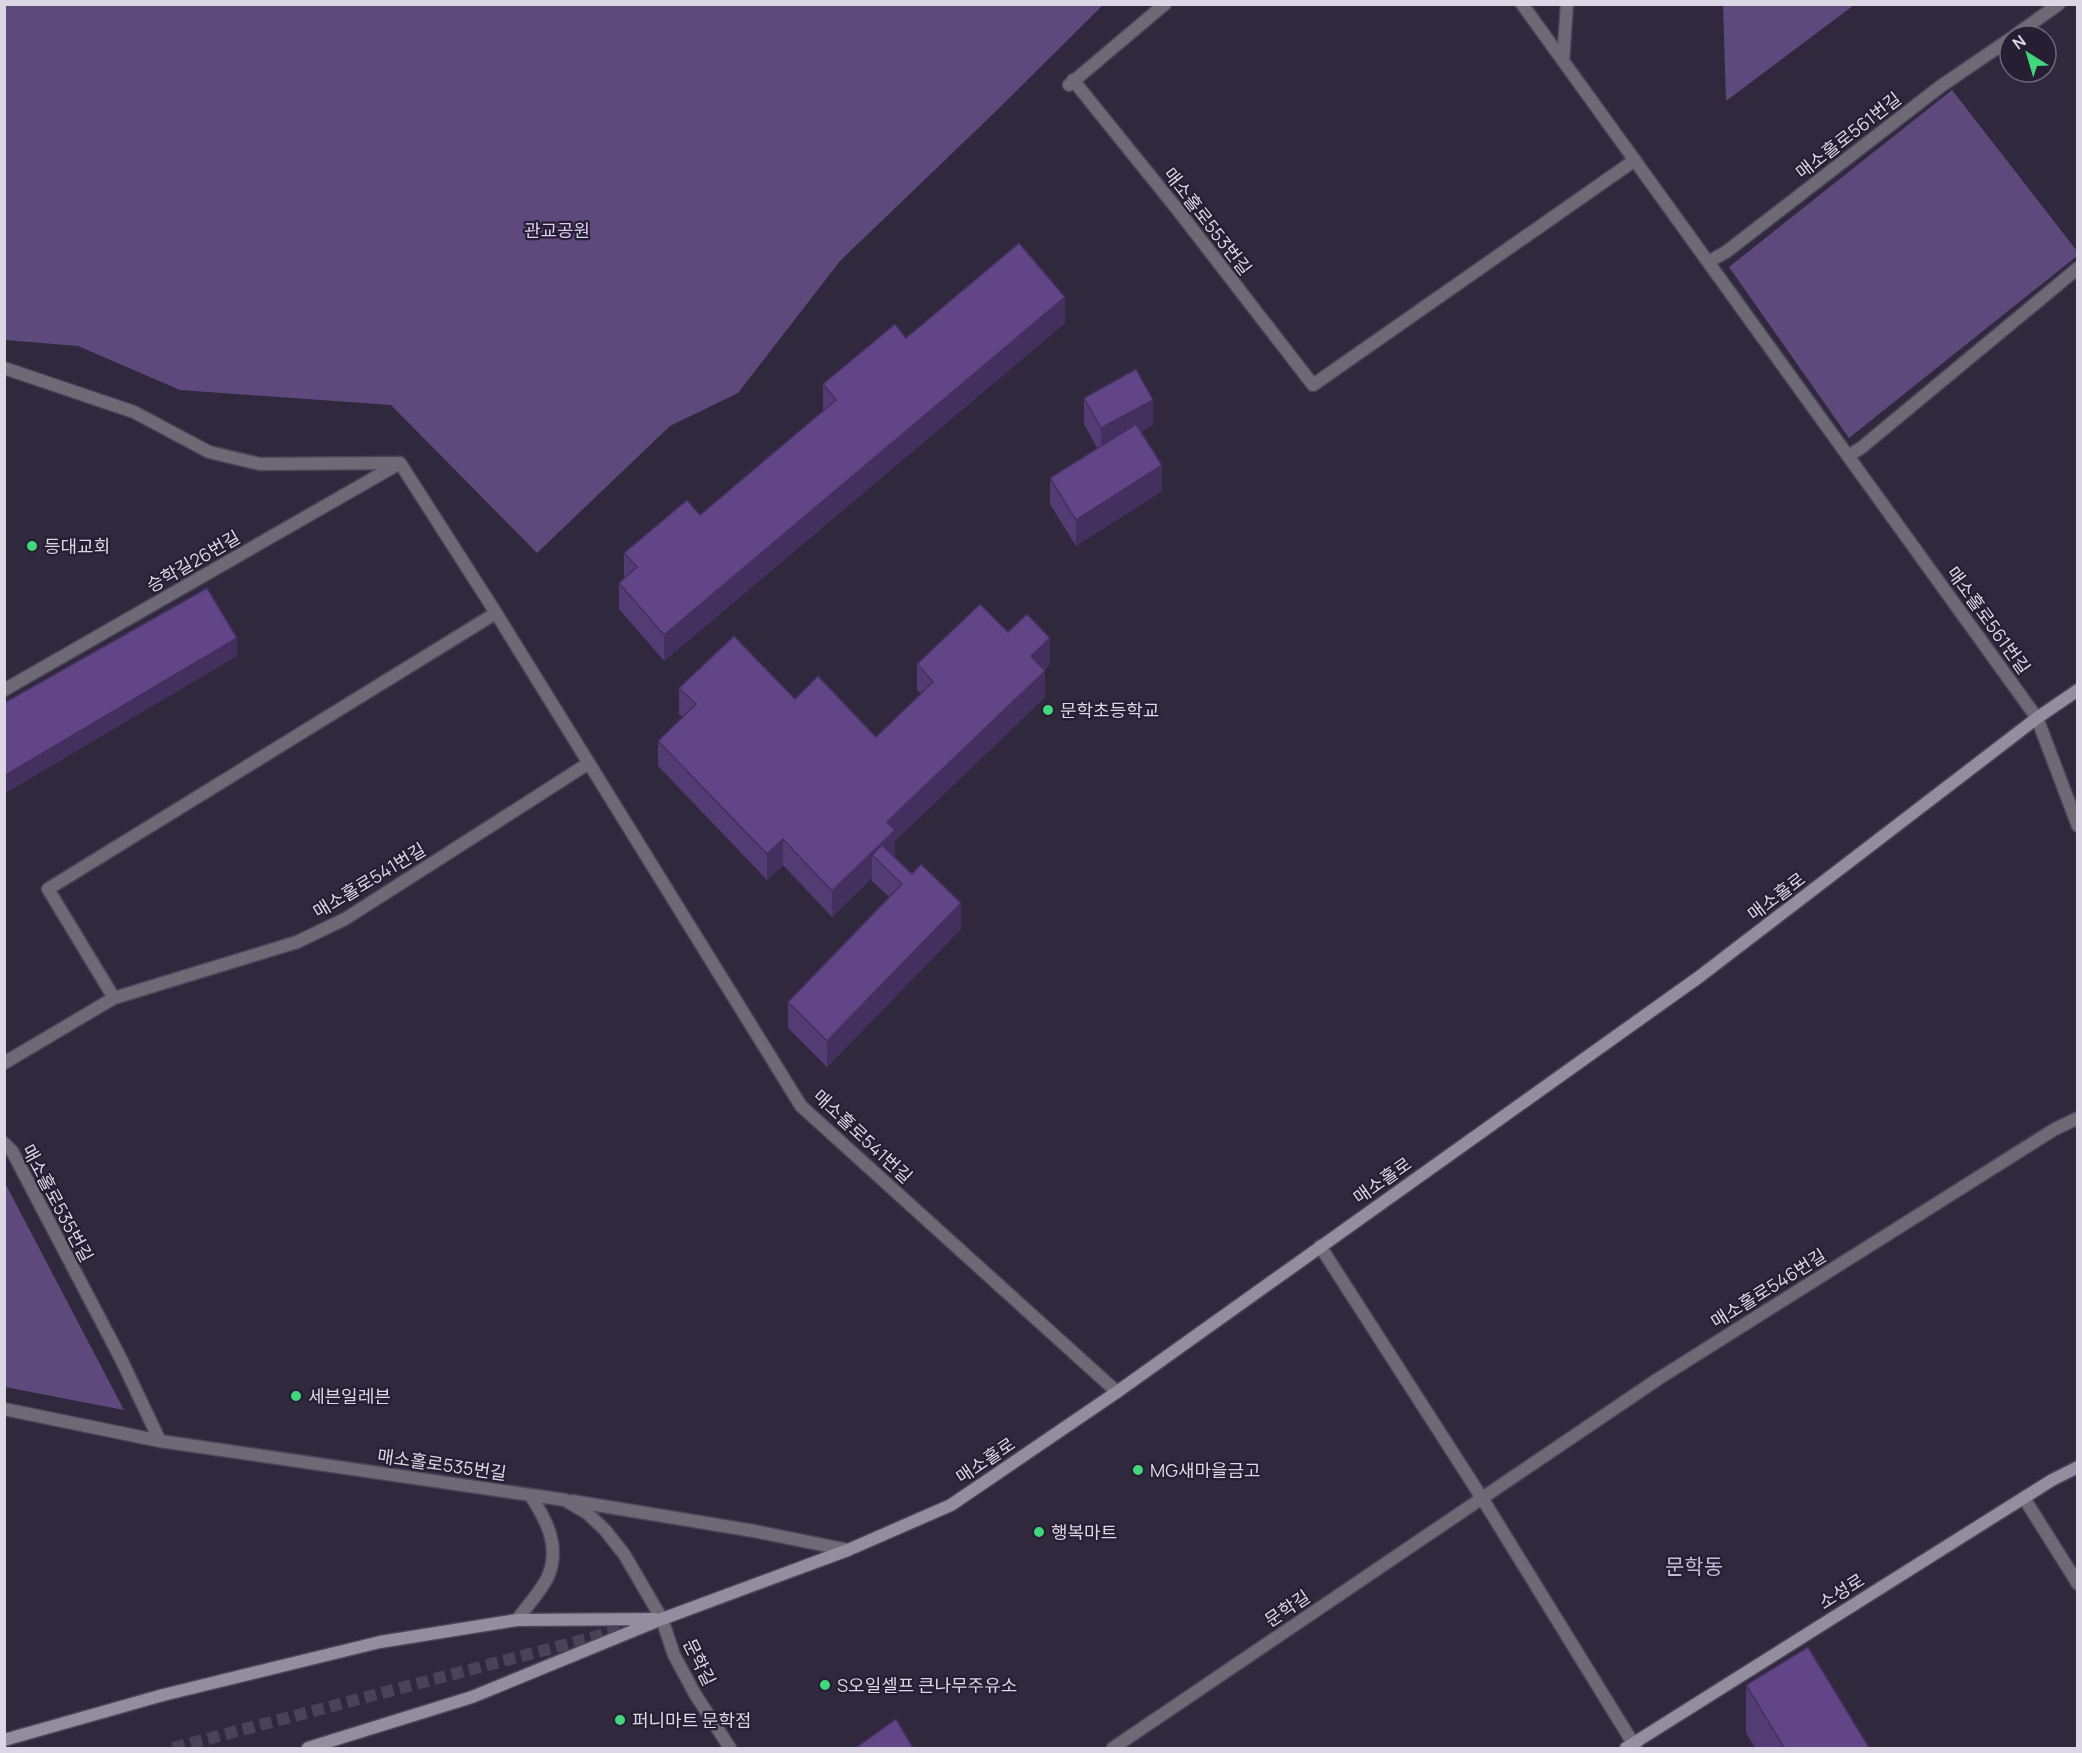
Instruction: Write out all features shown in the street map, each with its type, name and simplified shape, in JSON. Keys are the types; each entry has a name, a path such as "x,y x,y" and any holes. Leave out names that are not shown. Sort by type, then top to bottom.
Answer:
{"main road":[{"name":"매소홀로","path":"308,1749 472,1697 662,1619 848,1550 951,1505 1117,1392 1699,977 2037,718 2078,690"},
{"name":"소성로","path":"1632,1747 2024,1498 2078,1467"},
{"path":"4,1740 163,1695 380,1642 517,1620 662,1619"}],"street":[{"name":"매소홀로553번길","path":"1165,4 1071,83 1177,209 1313,385 1635,160"},
{"name":"매소홀로561번길","path":"1522,4 2037,718 2078,826"},
{"path":"1563,61 1567,4"},
{"path":"2031,24 2059,4"},
{"name":"매소홀로561번길","path":"1708,262 1726,252 1941,86 1998,47"},
{"path":"1848,456 1861,448 2078,268"},
{"path":"4,368 134,412 209,452 260,464 400,463"},
{"name":"매소홀로541번길","path":"400,463 496,613 801,1106 1117,1392"},
{"name":"승학길26번길","path":"4,690 400,463"},
{"path":"114,998 48,889 496,613"},
{"name":"매소홀로541번길","path":"4,1063 114,998 297,942 345,919 589,763"},
{"name":"매소홀로546번길","path":"1482,1498 1658,1379 2055,1129 2078,1118"},
{"name":"매소홀로535번길","path":"4,1143 12,1151 110,1338 160,1441"},
{"path":"1320,1246 1482,1498 1632,1747"},
{"name":"매소홀로535번길","path":"4,1409 160,1441 565,1500 586,1513 605,1530 624,1554 662,1619"},
{"path":"517,1620 549,1576 553,1557 551,1534 543,1514 530,1495"},
{"name":"문학길","path":"1113,1749 1482,1498"},
{"path":"2024,1498 2078,1584"},
{"path":"565,1500 742,1529 848,1550"},
{"name":"문학길","path":"662,1619 674,1655 695,1694 730,1749"}],"green space":[{"path":"1723,4 1854,4 1854,5 1726,101"},
{"name":"관교공원","path":"4,5 1103,5 840,261 738,393 670,426 537,553 391,405 180,390 78,346 5,340"},
{"path":"1952,90 2077,251 2077,256 1849,438 1729,267"},
{"path":"5,1183 124,1410 5,1387"}],"building":[{"path":"1019,243 1065,297 664,635 619,583 637,567 624,553 687,500 700,515 836,400 823,384 895,324 906,338"},
{"path":"1136,369 1153,400 1101,428 1084,398"},
{"path":"1136,424 1162,465 1076,520 1050,478"},
{"path":"207,588 237,638 4,776 4,703"},
{"path":"980,604 1008,632 1027,614 1050,638 1031,656 1045,671 887,822 895,830 832,891 783,839 767,854 658,741 696,704 679,688 734,636 795,699 818,676 876,737 933,682 917,664"},
{"path":"882,845 912,874 921,864 961,903 827,1041 788,1002 902,884 872,855"},
{"path":"1808,1647 1870,1749 1785,1749 1746,1685"},
{"path":"896,1719 914,1749 854,1749"}],"tunnel":[{"path":"173,1748 632,1627"}],"place":[{"name":"등대교회","path":"32,546"},
{"name":"문학초등학교","path":"1048,710"},
{"name":"세븐일레븐","path":"296,1396"},
{"name":"MG새마을금고","path":"1138,1470"},
{"name":"행복마트","path":"1039,1532"},
{"name":"S오일셀프 큰나무주유소","path":"825,1685"},
{"name":"퍼니마트 문학점","path":"620,1720"}],"district":[{"name":"문학동","path":"1694,1566"}]}
